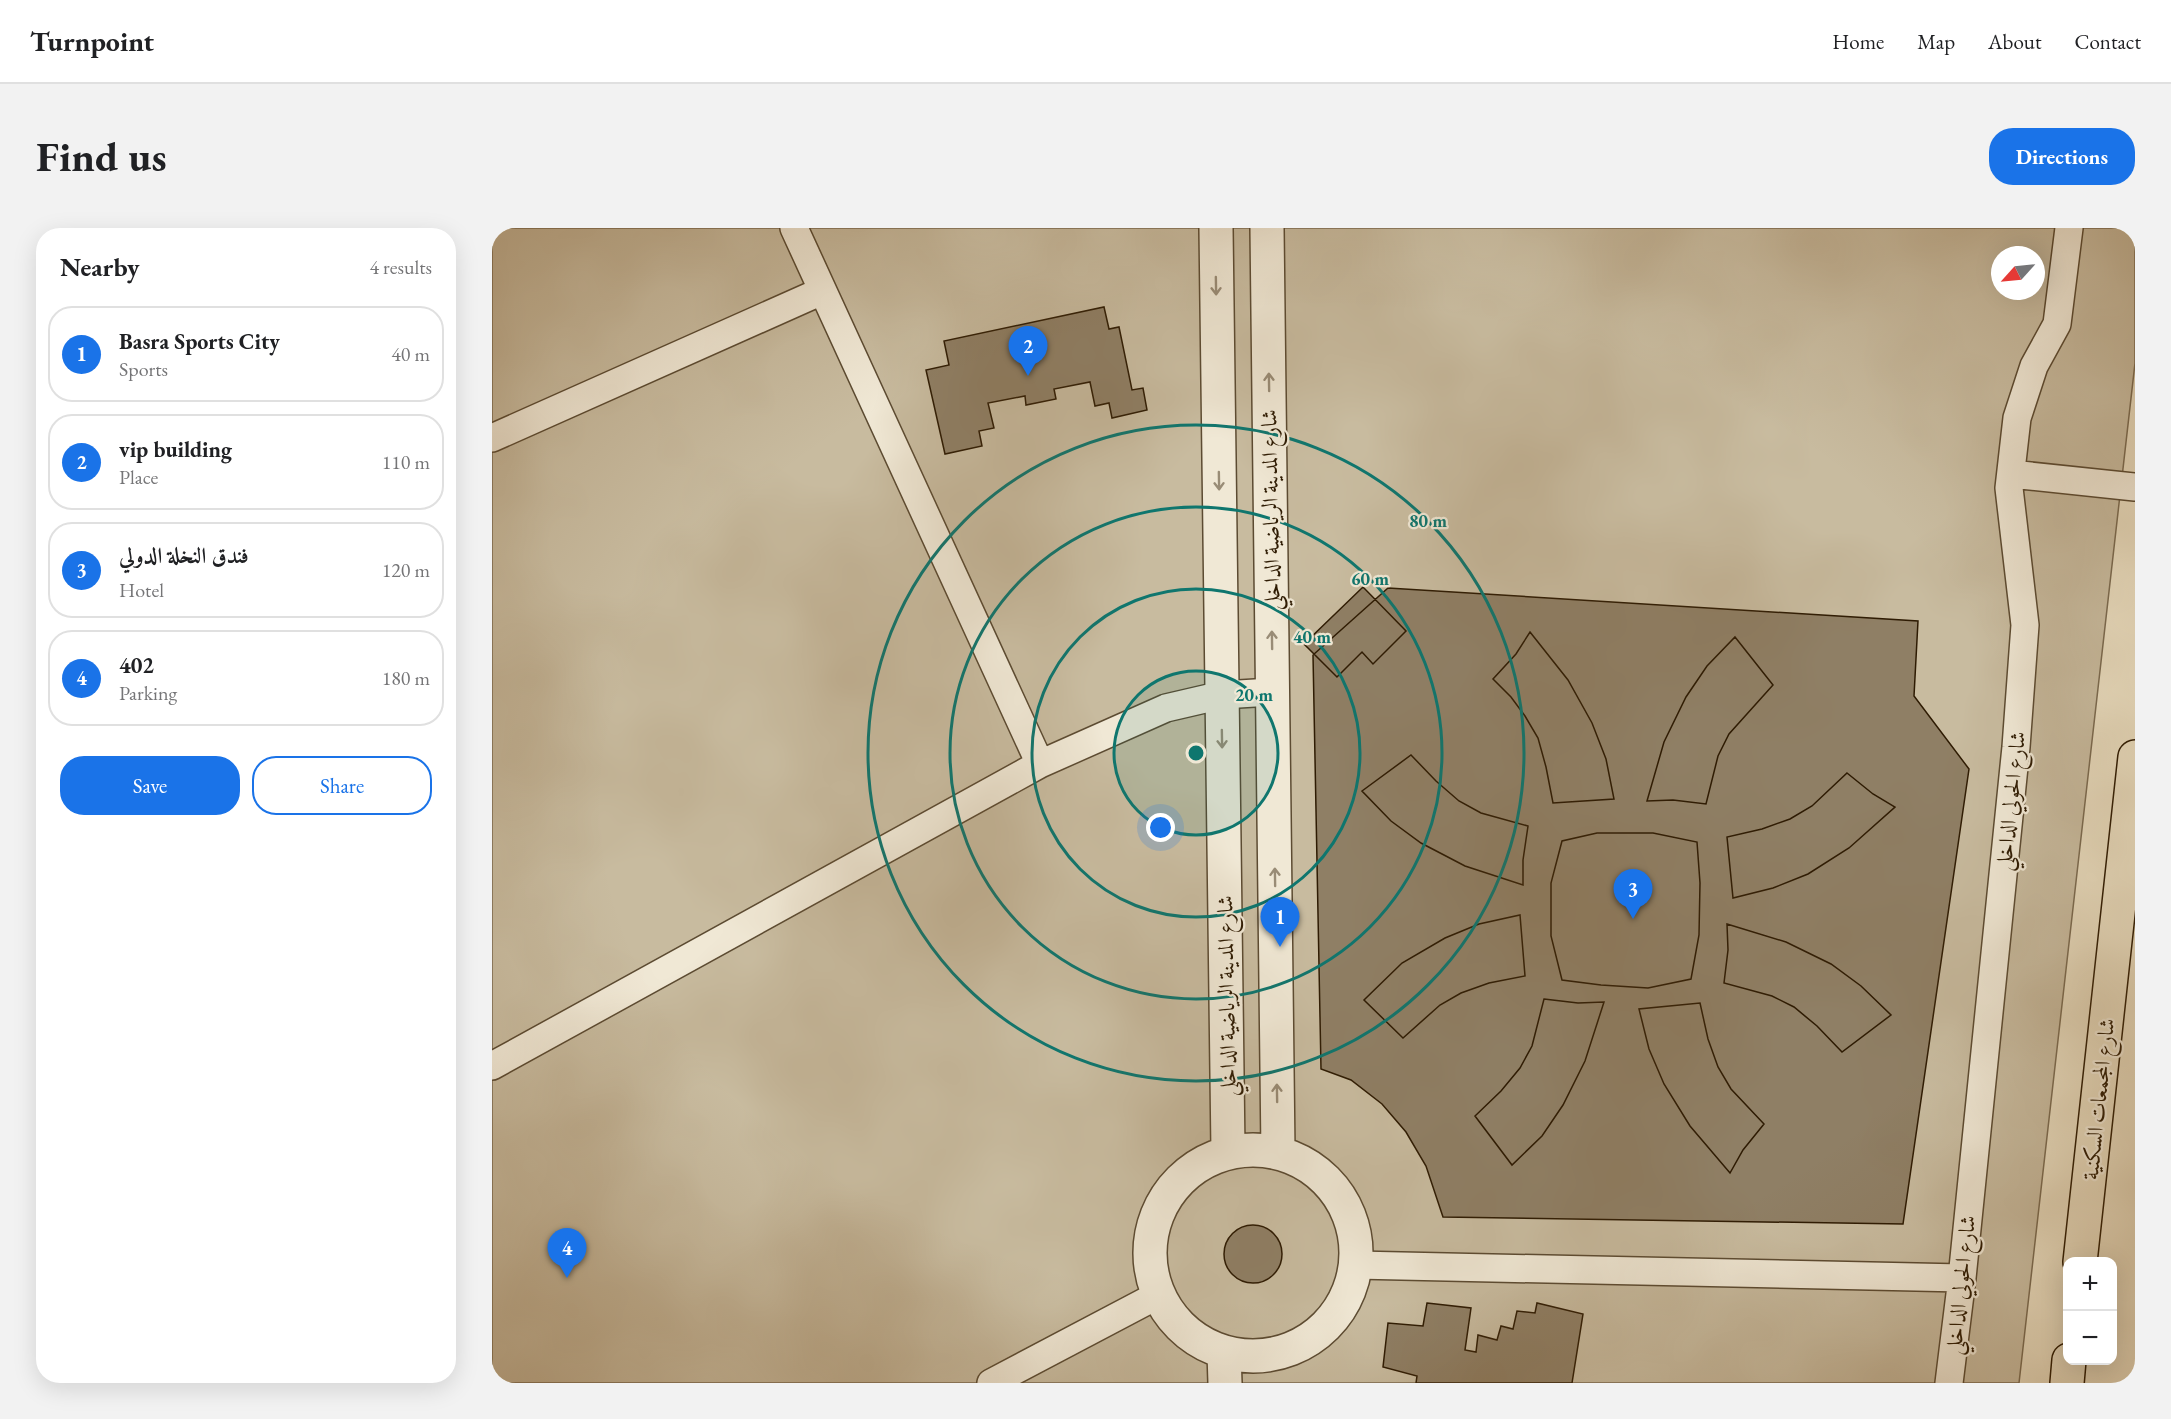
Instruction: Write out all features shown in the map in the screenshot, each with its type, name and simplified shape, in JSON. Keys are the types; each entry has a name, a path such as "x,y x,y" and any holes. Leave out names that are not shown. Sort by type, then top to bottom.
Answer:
{"main road":[{"name":"شارع المجمعات السكنية","path":"2081,1257 2135,757"},
{"path":"2067,1383 2069,1365"}],"street":[{"path":"794,228 1040,764"},
{"name":"شارع المدينة الرياضية الداخلي","path":"1216,228 1228,1151"},
{"name":"شارع المدينة الرياضية الداخلي","path":"1267,228 1278,1152"},
{"name":"شارع الحولي الداخلي","path":"1948,1383 1962,1278 2016,747 2025,625 2009,488 2018,418 2034,366 2057,324 2068,228"},
{"path":"492,438 822,291"},
{"path":"2011,474 2135,487"},
{"path":"492,1066 1040,764 1166,708 1222,695 1272,692"},
{"path":"1253,1148 1278,1152 1305,1163 1329,1182 1346,1206 1355,1234 1356,1264 1348,1295 1331,1322 1277,1369 1250,1357 1225,1368 1174,1320 1158,1294 1149,1259 1153,1223 1169,1191 1195,1166 1228,1151 1253,1148"},
{"path":"1356,1264 1962,1278"},
{"path":"991,1383 1158,1294"}],"shaded area":[{"path":"492,228 2135,228 2135,363 2019,1383 492,1383"}],"building":[{"path":"1104,307 1109,329 1119,327 1132,390 1143,388 1147,410 1112,418 1109,403 1095,406 1090,382 1054,389 1056,399 1026,405 1025,396 988,403 994,428 979,431 982,446 945,454 926,370 949,365 944,341"},
{"path":"1363,587 1406,631 1373,664 1362,652 1337,677 1304,644"},
{"path":"1388,588 1918,621 1914,696 1969,769 1903,1224 1443,1217 1426,1166 1406,1132 1382,1104 1351,1080 1321,1069 1313,655"},
{"path":"1530,632 1568,680 1592,723 1606,759 1614,799 1553,803 1538,738 1511,697 1493,679 1516,654"},
{"path":"1735,637 1773,685 1729,734 1718,756 1706,804 1673,800 1647,801 1664,742 1686,697 1707,666"},
{"path":"1411,755 1459,801 1481,813 1528,826 1523,860 1523,885 1465,866 1421,843 1391,821 1362,791"},
{"path":"1847,773 1873,794 1895,807 1849,848 1808,874 1773,888 1733,898 1727,837 1762,829 1790,819 1812,806"},
{"path":"1597,833 1653,833 1697,842 1700,883 1699,935 1691,979 1648,988 1562,980 1551,936 1551,883 1562,841"},
{"path":"1520,915 1525,976 1489,983 1461,993 1440,1005 1403,1038 1364,1000 1402,963 1445,938 1479,924"},
{"path":"1727,924 1786,942 1831,964 1861,986 1891,1015 1842,1052 1817,1026 1794,1007 1772,996 1724,983 1728,950"},
{"path":"1544,999 1578,1003 1604,1002 1585,1061 1563,1105 1542,1136 1512,1165 1475,1116 1501,1091 1520,1068 1532,1046"},
{"path":"1700,1003 1708,1039 1718,1067 1731,1089 1764,1124 1743,1150 1730,1173 1690,1126 1664,1084 1649,1049 1639,1009"},
{"path":"1247,1225 1259,1225 1274,1233 1282,1248 1282,1260 1274,1275 1259,1283 1247,1283 1232,1275 1224,1260 1224,1248 1232,1233"},
{"path":"1427,1303 1471,1308 1465,1350 1476,1352 1478,1335 1497,1340 1501,1326 1513,1329 1517,1311 1535,1313 1537,1303 1583,1314 1572,1383 1416,1383 1417,1376 1383,1367 1388,1323 1423,1326"}],"place":[{"name":"vip building","path":"1028,376"},
{"name":"فندق النخلة الدولي","path":"1633,919"},
{"name":"Basra Sports City","path":"1280,947"},
{"name":"402","path":"567,1278"}]}
